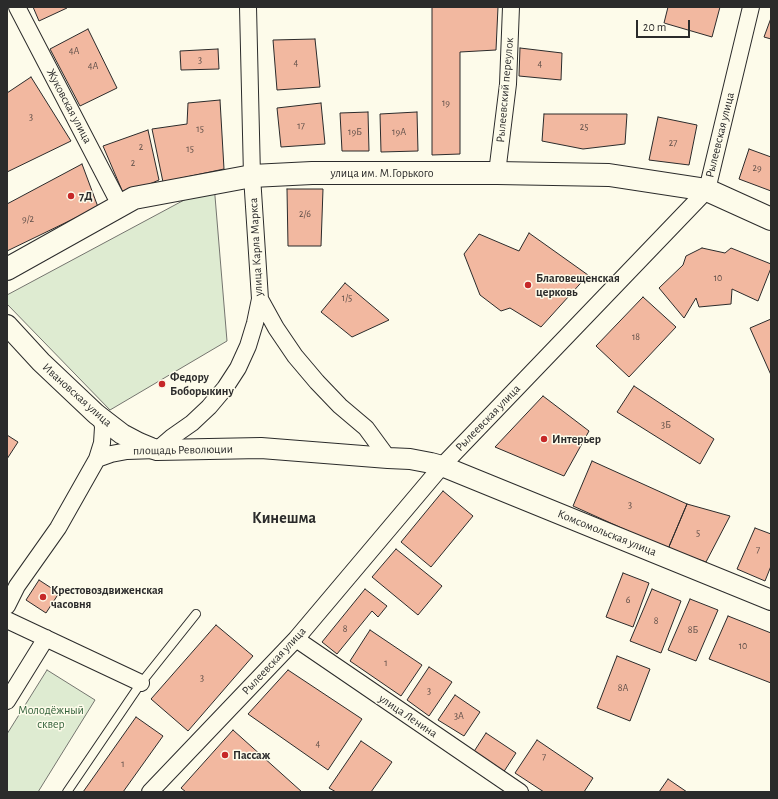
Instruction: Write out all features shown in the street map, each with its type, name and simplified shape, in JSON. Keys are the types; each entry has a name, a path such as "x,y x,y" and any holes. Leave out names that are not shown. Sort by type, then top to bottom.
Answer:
{"main road":[{"name":"улица им. М.Горького","path":"7,269 134,198 252,176 312,173 497,173 609,175 707,190 771,220"}],"street":[{"name":"Жуковская улица","path":"17,7 120,205"},
{"name":"улица Карла Маркса","path":"157,450 192,423 209,407 225,388 238,368 248,346 260,299 252,176 248,7"},
{"name":"Рылеевский переулок","path":"497,173 508,84 511,7"},
{"name":"Рылеевская улица","path":"150,792 296,639 442,466 707,190 751,7"},
{"path":"260,299 276,328 295,356 340,406 366,428 388,458"},
{"name":"Ивановская улица","path":"7,325 41,362 96,414 127,437 157,450"},
{"path":"7,606 17,586 58,528 97,459 102,443 103,427 102,422 96,414"},
{"name":"площадь Революции","path":"97,459 127,451 261,448 410,459 442,466"},
{"name":"Комсомольская улица","path":"442,466 771,600"},
{"path":"7,620 141,683"},
{"path":"7,701 46,638"},
{"name":"улица Ленина","path":"296,639 520,792"}],"lane":[{"path":"67,792 141,683 196,614"}],"green space":[{"path":"214,184 227,341 110,410 7,304 7,295"},
{"name":"Молодёжный сквер","path":"47,670 95,700 38,792 7,792 7,734"}],"building":[{"path":"33,7 67,7 67,8 39,21"},
{"path":"432,7 498,7 496,50 460,52 460,154 432,155"},
{"path":"668,7 720,7 712,37 664,23"},
{"path":"771,18 771,39 764,37"},
{"path":"88,29 117,88 80,106 50,49"},
{"path":"315,39 320,87 277,90 273,40"},
{"path":"520,48 562,53 561,80 519,76"},
{"path":"218,49 219,69 181,70 180,51"},
{"path":"31,77 71,141 7,172 7,93"},
{"path":"220,100 224,169 163,182 152,129 187,124 188,103"},
{"path":"321,103 325,144 281,147 277,108"},
{"path":"368,112 369,151 342,151 340,113"},
{"path":"417,112 418,151 381,152 380,114"},
{"path":"544,114 627,114 625,144 583,149 542,141"},
{"path":"658,117 697,125 689,165 649,160"},
{"path":"148,130 159,180 124,195 103,146"},
{"path":"749,149 771,157 771,191 739,179"},
{"path":"82,164 98,207 7,251 7,204"},
{"path":"287,189 323,189 321,246 288,246"},
{"name":"Благовещенская церковь","path":"529,233 588,275 541,327 510,308 501,311 480,295 464,254 479,234 519,251"},
{"path":"702,248 725,253 731,248 771,264 771,268 758,301 732,289 731,304 699,307 696,298 684,318 659,288 683,265 686,256"},
{"path":"345,283 389,320 352,337 321,312"},
{"path":"643,297 676,327 629,377 596,346"},
{"path":"771,319 771,375 750,328"},
{"path":"634,386 714,439 700,464 617,412"},
{"name":"Интерьер","path":"543,396 589,431 564,476 495,447"},
{"path":"7,435 18,442 7,459"},
{"path":"592,461 687,504 668,549 573,506"},
{"path":"443,491 473,516 431,567 401,542"},
{"path":"687,504 730,516 706,562 668,549"},
{"path":"755,528 771,534 771,566 765,581 737,569"},
{"path":"396,549 442,586 418,615 372,577"},
{"path":"623,573 649,583 633,627 606,617"},
{"name":"Крестовоздвиженская часовня","path":"39,580 59,593 46,613 26,600"},
{"path":"365,589 387,606 378,617 372,611 337,654 322,642"},
{"path":"652,589 681,601 661,653 630,641"},
{"path":"690,599 718,610 696,661 668,650"},
{"path":"728,616 771,633 771,683 709,659"},
{"path":"216,625 253,656 188,731 151,699"},
{"path":"370,630 422,665 401,696 350,661"},
{"path":"617,656 650,669 630,721 597,708"},
{"path":"429,667 452,682 429,716 407,700"},
{"path":"288,670 362,719 328,770 248,714"},
{"path":"455,695 480,712 464,736 438,720"},
{"path":"136,717 163,736 123,792 83,792"},
{"path":"233,730 302,792 186,792 181,788"},
{"path":"486,733 516,753 503,773 473,753"},
{"path":"537,740 593,778 584,792 544,792 515,773"},
{"path":"361,741 392,762 371,792 336,792 329,788"},
{"path":"668,779 687,792 659,792"}],"place":[{"name":"7Д","path":"71,196"},
{"name":"Благовещенская церковь","path":"528,285"},
{"name":"Федору Боборыкину","path":"162,384"},
{"name":"Интерьер","path":"544,439"},
{"name":"Крестовоздвиженская часовня","path":"43,597"},
{"name":"Пассаж","path":"225,755"}],"district":[{"name":"Кинешма","path":"284,518"}]}
